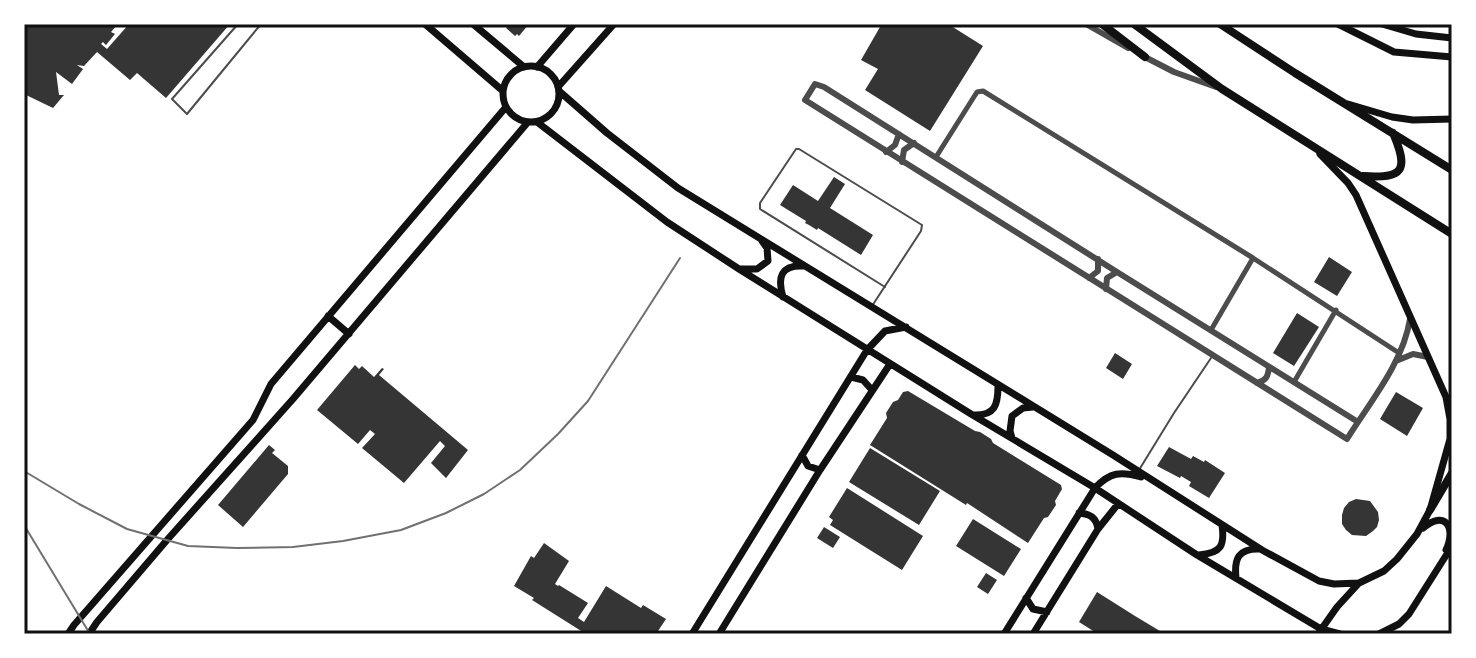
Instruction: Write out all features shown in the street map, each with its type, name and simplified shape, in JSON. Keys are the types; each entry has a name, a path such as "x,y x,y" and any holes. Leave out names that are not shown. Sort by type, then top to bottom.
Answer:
{"highway":[{"path":"1102,24 1145,57"},
{"path":"1134,24 1222,89 1452,234"},
{"path":"1220,24 1452,170"},
{"path":"1358,175 1382,177 1394,175 1399,170 1402,153 1393,133"},
{"path":"1430,510 1452,473"}],"main road":[{"path":"425,24 503,91"},
{"path":"473,24 524,67"},
{"path":"537,67 574,24"},
{"path":"613,24 558,89 558,101 546,118 533,122 519,120 511,114 506,107 503,91 510,76 524,67 537,67 550,74 558,89 607,133 678,188 1262,550 1319,581 1359,583"},
{"path":"1338,24 1394,52 1452,57"},
{"path":"1382,24 1416,34 1452,38"},
{"path":"1345,103 1392,117 1452,119"},
{"path":"68,634 253,420 271,384 506,107"},
{"path":"533,122 667,222 783,297 1095,488 1320,632 1340,634"},
{"path":"89,634 167,540 533,122"},
{"path":"1313,146 1356,195 1446,397 1450,419 1450,439 1430,510 1417,534 1384,571 1359,583 1342,600 1320,632"},
{"path":"739,269 757,269 768,261 767,248 759,237"},
{"path":"783,297 780,281 785,270 806,266"},
{"path":"328,316 349,334"},
{"path":"692,634 867,350 885,331 906,327"},
{"path":"719,634 820,470 890,364"},
{"path":"851,377 863,380 872,390"},
{"path":"971,414 987,414 992,410 996,404 998,386"},
{"path":"1013,439 1010,431 1012,416 1023,408 1033,407"},
{"path":"802,455 808,466 820,470"},
{"path":"1004,634 1095,488 1110,475 1119,472 1155,481"},
{"path":"1033,634 1098,529 1118,504"},
{"path":"1079,513 1093,516 1098,529"},
{"path":"1417,534 1437,520 1451,531 1451,539 1435,573"},
{"path":"1197,555 1210,554 1220,548 1224,537 1222,525"},
{"path":"1379,634 1399,624 1409,614 1452,546"},
{"path":"1236,578 1235,565 1240,555 1247,550 1262,550"},
{"path":"1026,598 1033,609 1047,612"}],"street":[{"path":"1086,24 1174,72 1222,89"},
{"path":"1411,24 1416,34"},
{"path":"1358,422 824,87 815,84 805,100 1347,439 1358,422 1398,357 1408,331 1410,315"},
{"path":"936,157 979,91 983,91 1336,310 1398,357 1413,354 1428,357"},
{"path":"886,152 895,145 899,134"},
{"path":"902,162 904,150 914,143"},
{"path":"1211,330 1253,258"},
{"path":"1089,278 1098,271 1098,259"},
{"path":"1106,289 1107,278 1117,272"},
{"path":"1294,382 1336,310"},
{"path":"1257,383 1266,379 1269,367"}],"lane":[{"path":"238,24 172,99 187,114 261,24"},
{"path":"872,306 885,287 921,231 922,225 796,149 760,203 760,209 885,287"},
{"path":"1138,471 1212,356"}],"building":[{"path":"24,24 118,24 106,45 101,44 107,49 129,24 230,24 166,98 137,73 130,80 97,52 84,66 77,65 83,69 72,84 56,72 59,95 64,95 53,108 24,94"},
{"path":"506,24 529,24 519,36 515,36"},
{"path":"874,24 948,24 983,46 930,131 865,90 878,69 861,60 880,27"},
{"path":"834,177 845,184 830,208 873,235 861,255 780,205 793,185 818,201"},
{"path":"1329,257 1352,272 1337,296 1314,282"},
{"path":"1297,313 1319,327 1294,366 1273,353"},
{"path":"1115,353 1132,364 1123,379 1106,368"},
{"path":"355,365 359,369 362,366 374,377 384,369 379,375 468,450 446,478 431,463 445,446 440,441 404,483 362,448 375,434 370,430 358,444 317,410"},
{"path":"908,391 980,432 1061,485 1056,505 1028,543 870,445 893,402"},
{"path":"1396,392 1423,408 1407,436 1380,419"},
{"path":"269,445 275,450 272,453 288,466 288,474 243,527 218,505"},
{"path":"1169,447 1191,459 1193,456 1205,460 1225,473 1209,498 1189,486 1191,482 1157,466"},
{"path":"870,448 940,491 919,525 849,482"},
{"path":"847,488 923,536 902,570 830,525 833,520 829,517"},
{"path":"1356,499 1370,501 1378,512 1377,527 1366,536 1352,535 1342,524 1344,508"},
{"path":"973,519 1021,549 1004,576 956,546"},
{"path":"824,527 840,537 833,548 817,538"},
{"path":"544,543 569,561 555,584 588,603 578,618 584,622 606,586 641,608 643,605 666,619 656,634 586,634 514,586 531,556 534,558"},
{"path":"986,573 997,580 988,594 977,587"},
{"path":"1097,592 1165,634 1098,634 1079,622"}],"railway":[{"path":"24,471 127,529 188,546 293,547 401,530 484,494 520,470 558,434 588,401 680,258"},
{"path":"24,525 90,634"}]}
